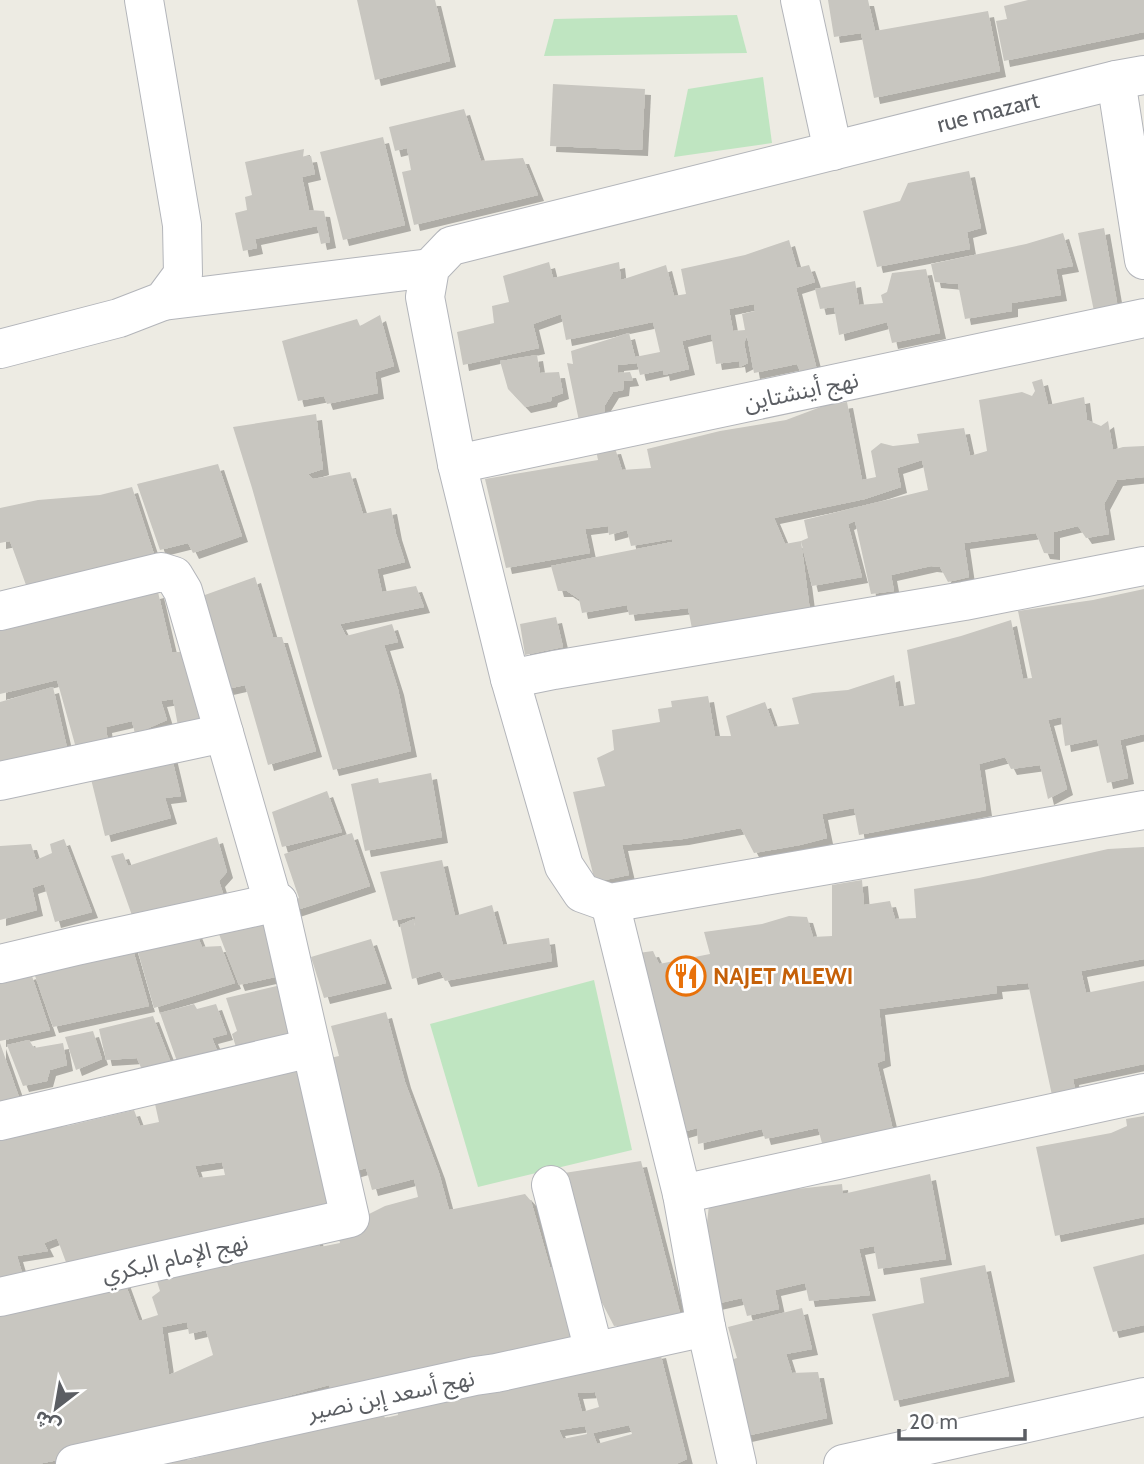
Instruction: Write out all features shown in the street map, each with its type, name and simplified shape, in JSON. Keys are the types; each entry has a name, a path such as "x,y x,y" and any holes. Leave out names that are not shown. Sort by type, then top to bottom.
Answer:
{"street":[{"path":"144,0 182,225 183,274 163,301"},
{"path":"800,0 833,151"},
{"path":"1130,77 1144,260"},
{"name":"rue mazart","path":"430,268 451,246 1130,77"},
{"path":"0,349 119,318 163,301 430,268 425,297 457,464 510,679 564,866 582,893 610,903 1144,810"},
{"name":"نهج أينشتاين","path":"457,464 1144,318"},
{"path":"510,679 964,601 1144,566"},
{"path":"0,611 161,572 174,576 183,591 272,899 278,902"},
{"path":"0,781 224,733"},
{"path":"0,964 278,902"},
{"path":"0,1121 311,1048 278,902"},
{"path":"610,903 682,1194 706,1327 737,1464"},
{"name":"نهج الإمام البكري","path":"0,1297 350,1218 311,1048"},
{"path":"682,1194 1144,1093"},
{"path":"551,1185 594,1352"},
{"name":"نهج أسعد إبن نصير","path":"75,1464 706,1327"},
{"path":"844,1464 1144,1397"}],"green space":[{"path":"737,15 747,53 544,56 554,19"},
{"path":"763,77 772,143 674,157 688,89"},
{"path":"594,980 632,1150 478,1187 430,1024"}],"building":[{"path":"357,0 435,0 450,61 375,80"},
{"path":"828,0 868,0 875,31 988,11 1000,71 874,98 861,33 834,37"},
{"path":"1028,0 1144,0 1144,32 1004,61 996,21 1007,19 1004,6"},
{"path":"553,84 645,89 642,150 550,146"},
{"path":"464,109 481,161 523,158 538,195 414,225 402,172 411,170 407,148 395,151 389,127"},
{"path":"383,137 405,225 343,240 320,152"},
{"path":"304,149 303,157 311,156 315,174 302,177 309,210 324,211 330,242 321,244 317,226 255,239 257,248 243,251 235,213 247,210 245,197 252,195 245,162"},
{"path":"969,171 981,228 967,232 970,249 877,267 863,211 900,201 908,183"},
{"path":"1104,228 1119,314 1096,321 1078,233"},
{"path":"1063,233 1073,266 1056,269 1061,295 1012,303 1012,311 965,319 958,284 935,282 931,264 1026,244"},
{"path":"789,240 797,268 809,265 815,282 796,288 817,370 800,371 797,364 754,373 747,336 744,343 748,363 740,367 739,361 716,364 711,334 682,341 689,369 664,375 663,370 640,375 637,363 618,365 618,373 630,372 633,380 624,381 623,390 613,392 605,405 605,416 579,421 567,363 573,364 571,351 629,333 635,357 660,352 653,322 566,340 561,314 533,324 539,348 463,365 457,332 494,323 492,306 509,302 503,276 549,262 553,278 619,262 621,280 666,265 674,296 686,294 681,269 745,255","holes":["754,304 755,311 742,314 745,330 733,331 729,309"]},
{"path":"926,269 940,333 892,343 887,322 839,335 834,307 820,309 815,289 855,281 859,305 883,303 881,295 887,292 892,273"},
{"path":"380,315 394,366 375,372 378,393 327,404 324,396 298,401 282,341 357,319 360,326"},
{"path":"537,355 540,373 559,372 563,393 552,397 551,401 525,407 508,389 500,361"},
{"path":"1042,379 1048,405 1084,397 1087,420 1101,426 1108,421 1113,450 1144,446 1144,477 1117,480 1104,504 1109,534 1086,538 1078,526 1054,532 1054,554 1044,553 1036,533 964,543 969,577 948,582 940,567 931,566 891,575 894,591 871,594 855,521 848,524 862,577 812,586 801,541 810,611 693,634 688,608 629,615 627,605 582,613 579,599 567,591 558,591 551,566 672,542 672,539 631,546 627,530 609,535 608,526 585,529 590,553 506,568 485,479 598,460 596,450 615,448 622,470 651,468 647,449 720,431 786,420 826,405 847,402 862,480 876,477 871,451 881,443 893,446 919,443 917,434 964,428 970,456 987,451 979,400 1022,392 1032,396 1035,391 1032,382","holes":["922,460 928,490 804,520 808,538 785,544 774,518 865,499 901,487 897,468"]},
{"path":"316,414 323,469 308,474 313,479 350,472 363,514 391,508 405,562 377,569 382,592 416,586 424,607 340,624 346,636 392,624 398,642 384,645 398,689 411,751 333,770 233,427"},
{"path":"218,464 242,536 193,553 188,543 160,550 137,484"},
{"path":"132,487 154,554 26,585 10,541 0,543 0,508 38,500 100,495"},
{"path":"255,577 273,637 282,637 316,751 268,765 245,685 223,690 202,596"},
{"path":"1144,589 1144,734 1120,740 1128,778 1107,783 1097,739 1065,746 1061,717 1048,720 1067,789 1048,799 1040,765 1011,769 1005,757 979,764 986,810 859,835 854,808 822,814 827,838 754,853 741,828 683,839 622,845 629,875 595,882 573,792 605,786 597,758 614,750 612,730 660,722 658,709 672,707 671,701 708,696 715,736 731,736 726,716 765,702 774,727 799,724 792,698 848,690 894,675 899,707 915,704 907,650 1011,620 1023,679 1032,678 1018,611"},
{"path":"158,592 172,652 186,652 204,721 178,726 173,699 161,701 167,720 135,734 132,721 106,727 108,743 76,748 57,680 0,694 0,631"},
{"path":"556,617 563,647 525,655 520,624"},
{"path":"53,687 68,752 0,770 0,702"},
{"path":"171,754 181,796 165,798 171,818 105,836 91,779"},
{"path":"431,773 442,837 365,851 351,784 378,778 379,783"},
{"path":"327,791 342,832 282,847 272,812"},
{"path":"352,833 370,886 288,913 283,905 299,898 284,854"},
{"path":"217,837 227,872 219,881 228,909 135,924 111,856 123,853 128,866"},
{"path":"64,839 92,912 55,922 44,884 32,888 37,910 0,920 0,846 31,844 36,860 52,853 50,844"},
{"path":"1144,847 1144,959 1081,971 1086,993 1144,981 1144,1064 1073,1079 1076,1095 1053,1100 1028,983 996,986 997,993 879,1009 885,1060 877,1063 893,1130 823,1147 818,1128 765,1139 762,1129 698,1144 697,1128 676,1134 631,954 653,951 659,964 710,954 704,932 762,924 789,916 807,917 813,937 832,936 832,885 862,880 864,905 890,901 895,919 916,918 914,889 979,878 1108,849"},
{"path":"442,860 455,916 492,905 503,945 549,938 552,961 445,981 440,971 412,979 400,925 414,919 415,926 415,916 393,921 380,872"},
{"path":"266,916 284,975 239,985 215,924"},
{"path":"196,932 202,947 221,946 235,983 154,1008 136,945"},
{"path":"371,939 386,983 324,998 311,957"},
{"path":"131,943 149,1006 53,1027 33,970"},
{"path":"31,973 50,1030 0,1041 0,981"},
{"path":"281,985 302,1037 238,1054 232,1034 237,1031 226,998"},
{"path":"194,1004 197,1009 216,1004 227,1034 212,1038 219,1055 179,1067 160,1013"},
{"path":"386,1012 405,1082 439,1173 449,1210 525,1194 531,1201 550,1267 561,1268 576,1350 335,1402 329,1385 229,1412 109,1450 38,1464 0,1464 0,1305 124,1280 139,1321 158,1315 152,1297 160,1291 154,1272 316,1236 320,1247 340,1243 337,1230 385,1206 418,1197 414,1179 372,1190 366,1168 349,1173 317,1061 339,1056 331,1026","holes":["187,1322 189,1334 206,1330 213,1355 169,1375 162,1327"]},
{"path":"153,1016 173,1068 145,1077 137,1058 106,1060 99,1029"},
{"path":"93,1031 102,1059 76,1070 65,1037"},
{"path":"29,1040 34,1048 63,1043 67,1065 50,1070 47,1081 23,1086 7,1045"},
{"path":"0,1043 20,1100 0,1105"},
{"path":"304,1068 336,1205 67,1265 57,1238 44,1243 48,1251 17,1256 23,1276 0,1281 0,1133 67,1126 134,1110 140,1126 159,1122 155,1104","holes":["222,1162 225,1175 199,1178 195,1166"]},
{"path":"1144,1116 1144,1217 1055,1236 1036,1147 1111,1133 1127,1126 1126,1119"},
{"path":"641,1161 682,1321 614,1326 586,1272 558,1174"},
{"path":"930,1174 946,1259 878,1269 874,1246 859,1249 870,1295 809,1301 805,1283 775,1290 779,1309 747,1316 742,1298 711,1305 692,1226 707,1223 709,1205 770,1192 842,1184 843,1194"},
{"path":"1144,1254 1144,1325 1113,1332 1093,1267"},
{"path":"985,1265 1009,1376 894,1401 872,1314 924,1303 920,1278"},
{"path":"802,1308 812,1349 786,1354 792,1373 818,1372 827,1418 737,1438 719,1363 737,1358 728,1327"},
{"path":"660,1352 687,1459 676,1464 115,1464 179,1448 184,1461 382,1411 385,1418 398,1415 396,1404","holes":["595,1392 599,1407 582,1412 577,1393","629,1425 632,1434 597,1444 593,1433","585,1426 587,1434 563,1439 559,1430"]}],"place":[{"name":"NAJET MLEWI","path":"686,976"}]}
